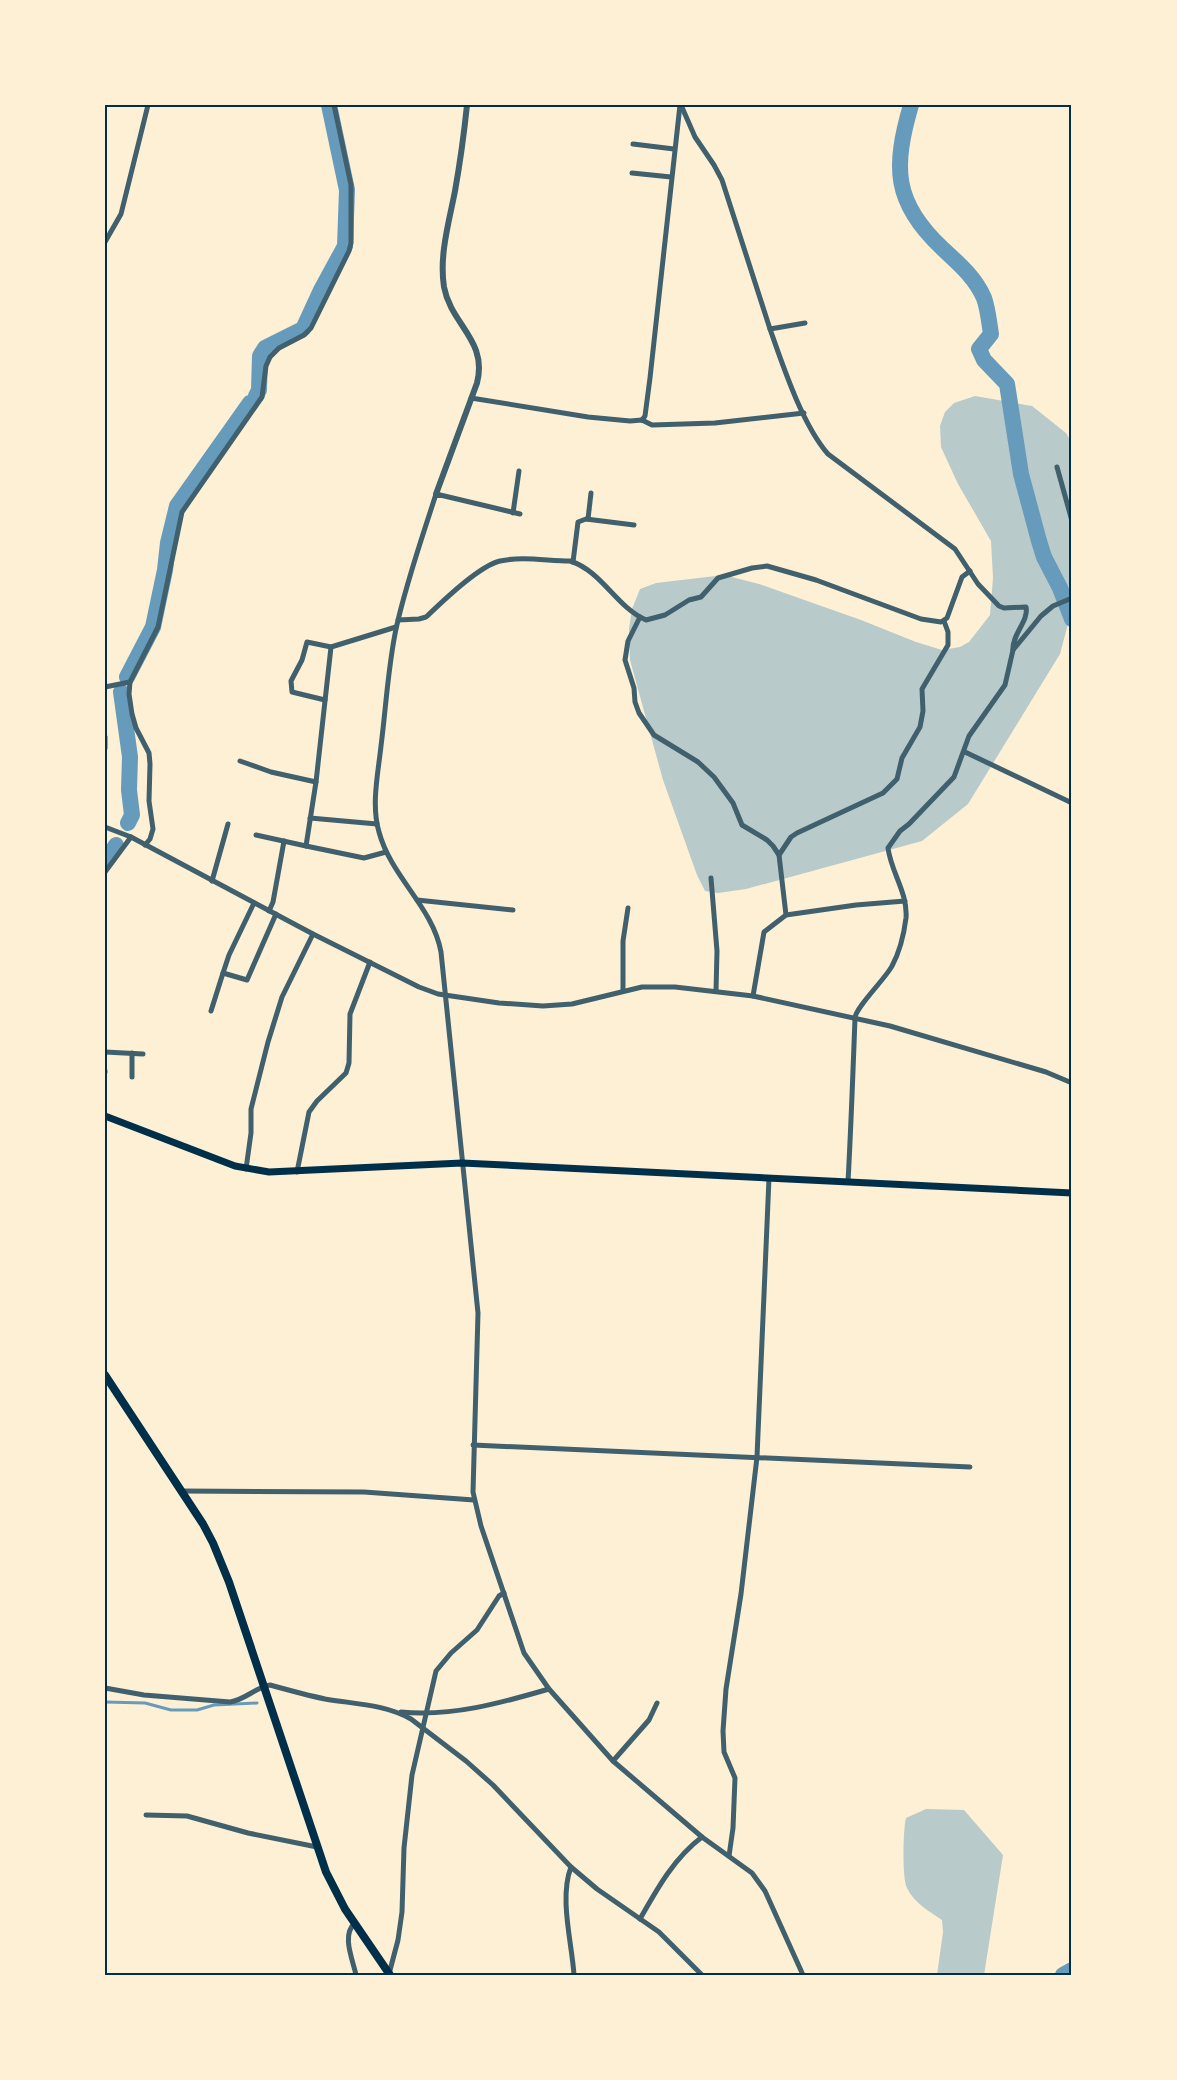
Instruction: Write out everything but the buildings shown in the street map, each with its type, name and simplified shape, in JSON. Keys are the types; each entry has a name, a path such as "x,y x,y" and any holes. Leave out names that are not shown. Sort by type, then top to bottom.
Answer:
{"main road":[{"path":"105,1116 221,1162 246,1169 297,1172 462,1163 1072,1192"},
{"path":"105,1375 203,1524 220,1559 317,1847 337,1896 389,1975"}],"street":[{"path":"105,242 121,214 148,105"},
{"path":"145,845 153,829 149,801 149,753 136,728 132,714 130,682 158,627 182,512 262,397 266,366 270,357 279,348 304,335 310,328 349,251 351,185 334,105"},
{"path":"467,105 461,156 444,250 443,270 447,299 458,321 474,342 479,357 479,373 436,494 396,627 391,653 376,793 376,824 386,852 435,928 441,952 478,1313 473,1445 474,1500 524,1653 549,1689 613,1761 702,1838 748,1868 762,1886 803,1975"},
{"path":"642,420 645,416 650,378 680,105"},
{"path":"680,105 695,137 722,180 786,375 816,437 828,453 955,549 978,584 999,606 1026,607 1026,615 1013,639 1013,650 1005,685 969,736 954,777 900,831 888,848 905,901 906,920 892,968 856,1013 848,1182"},
{"path":"633,144 674,149"},
{"path":"632,173 671,177"},
{"path":"770,330 805,323"},
{"path":"471,398 588,417 642,420 652,425 715,423 804,412"},
{"path":"1057,467 1072,521"},
{"path":"436,494 516,514 519,471"},
{"path":"588,519 591,493"},
{"path":"573,562 578,522 588,519 634,525"},
{"path":"398,620 420,619 495,563 520,559 573,562 592,572 628,608 646,620 665,615 689,600 701,597 718,578 729,573 767,566 816,580 921,619 934,622 944,621"},
{"path":"779,855 791,837 797,833 883,793 897,779 902,758 920,727 923,711 922,689 948,645 948,632 944,621 962,577 969,571"},
{"path":"1013,650 1041,616 1072,598"},
{"path":"640,617 628,641 625,660 634,688 635,702 647,728 654,735 698,762 714,777 733,803 742,825 767,840 779,855 786,915"},
{"path":"325,700 292,692 291,681 302,660 307,642 331,646 396,627"},
{"path":"306,846 316,782 331,646"},
{"path":"105,687 130,682"},
{"path":"105,737 105,748"},
{"path":"965,752 1072,803"},
{"path":"240,761 271,772 316,782"},
{"path":"310,818 376,824"},
{"path":"212,880 228,824"},
{"path":"105,827 131,837 313,934 419,987 445,996 527,1006 558,1006 623,990 657,986 753,996 855,1018 1046,1072 1072,1083"},
{"path":"256,835 364,858 386,852"},
{"path":"105,872 131,837"},
{"path":"269,910 273,902 284,841"},
{"path":"711,878 717,951 716,991"},
{"path":"417,900 513,910"},
{"path":"753,996 764,932 786,915 905,901"},
{"path":"212,1011 229,956 254,903"},
{"path":"623,990 623,941 628,908"},
{"path":"223,973 247,980 276,914"},
{"path":"246,1169 251,1133 251,1109 268,1042 282,998 313,934"},
{"path":"297,1172 309,1112 316,1101 346,1073 349,1063 350,1014 370,962"},
{"path":"105,1052 143,1054"},
{"path":"132,1053 132,1077"},
{"path":"729,1856 733,1828 735,1778 724,1752 723,1731 726,1689 741,1594 757,1457 769,1178"},
{"path":"473,1445 970,1467"},
{"path":"181,1491 364,1492 474,1500"},
{"path":"389,1975 398,1940 410,1794 438,1667 471,1637 499,1596 504,1593"},
{"path":"105,1688 144,1695 230,1702 270,1685 399,1712 426,1714 488,1705 549,1689"},
{"path":"613,1761 649,1720 657,1703"},
{"path":"399,1712 466,1761 571,1867 597,1889 659,1932 702,1975"},
{"path":"146,1815 187,1816 248,1833 317,1847"},
{"path":"640,1919 670,1869 691,1845 702,1838"},
{"path":"571,1867 567,1907 574,1975"},
{"path":"355,1923 349,1931 348,1938 356,1975"}],"shaded area":[{"path":"975,396 1032,406 1066,433 1072,443 1072,609 1060,654 968,804 922,841 746,889 718,893 705,891 697,875 663,780 630,660 629,629 632,609 640,589 656,583 724,575 759,584 942,650 960,647 969,642 990,615 993,578 991,541 958,484 941,447 940,426 945,412 954,403"},
{"path":"926,1809 964,1810 1003,1855 984,1975 937,1975 943,1932 942,1920 914,1898 907,1888 904,1875 906,1818"}],"waterway":[{"path":"256,396 259,390 260,356 265,348 303,329 345,246 347,190 329,105"},
{"path":"911,105 901,147 900,165 901,182 906,199 926,231 966,271 984,298 991,334 979,349 984,360 1007,384 1021,474 1039,541 1072,619"},
{"path":"127,677 153,627 177,506 250,403"},
{"path":"121,692 130,757 129,790 132,815 128,823"},
{"path":"105,862 116,845"},
{"path":"105,1702 145,1703 171,1710 197,1710 214,1705 257,1703"},
{"path":"1063,1975 1072,1970"}]}
